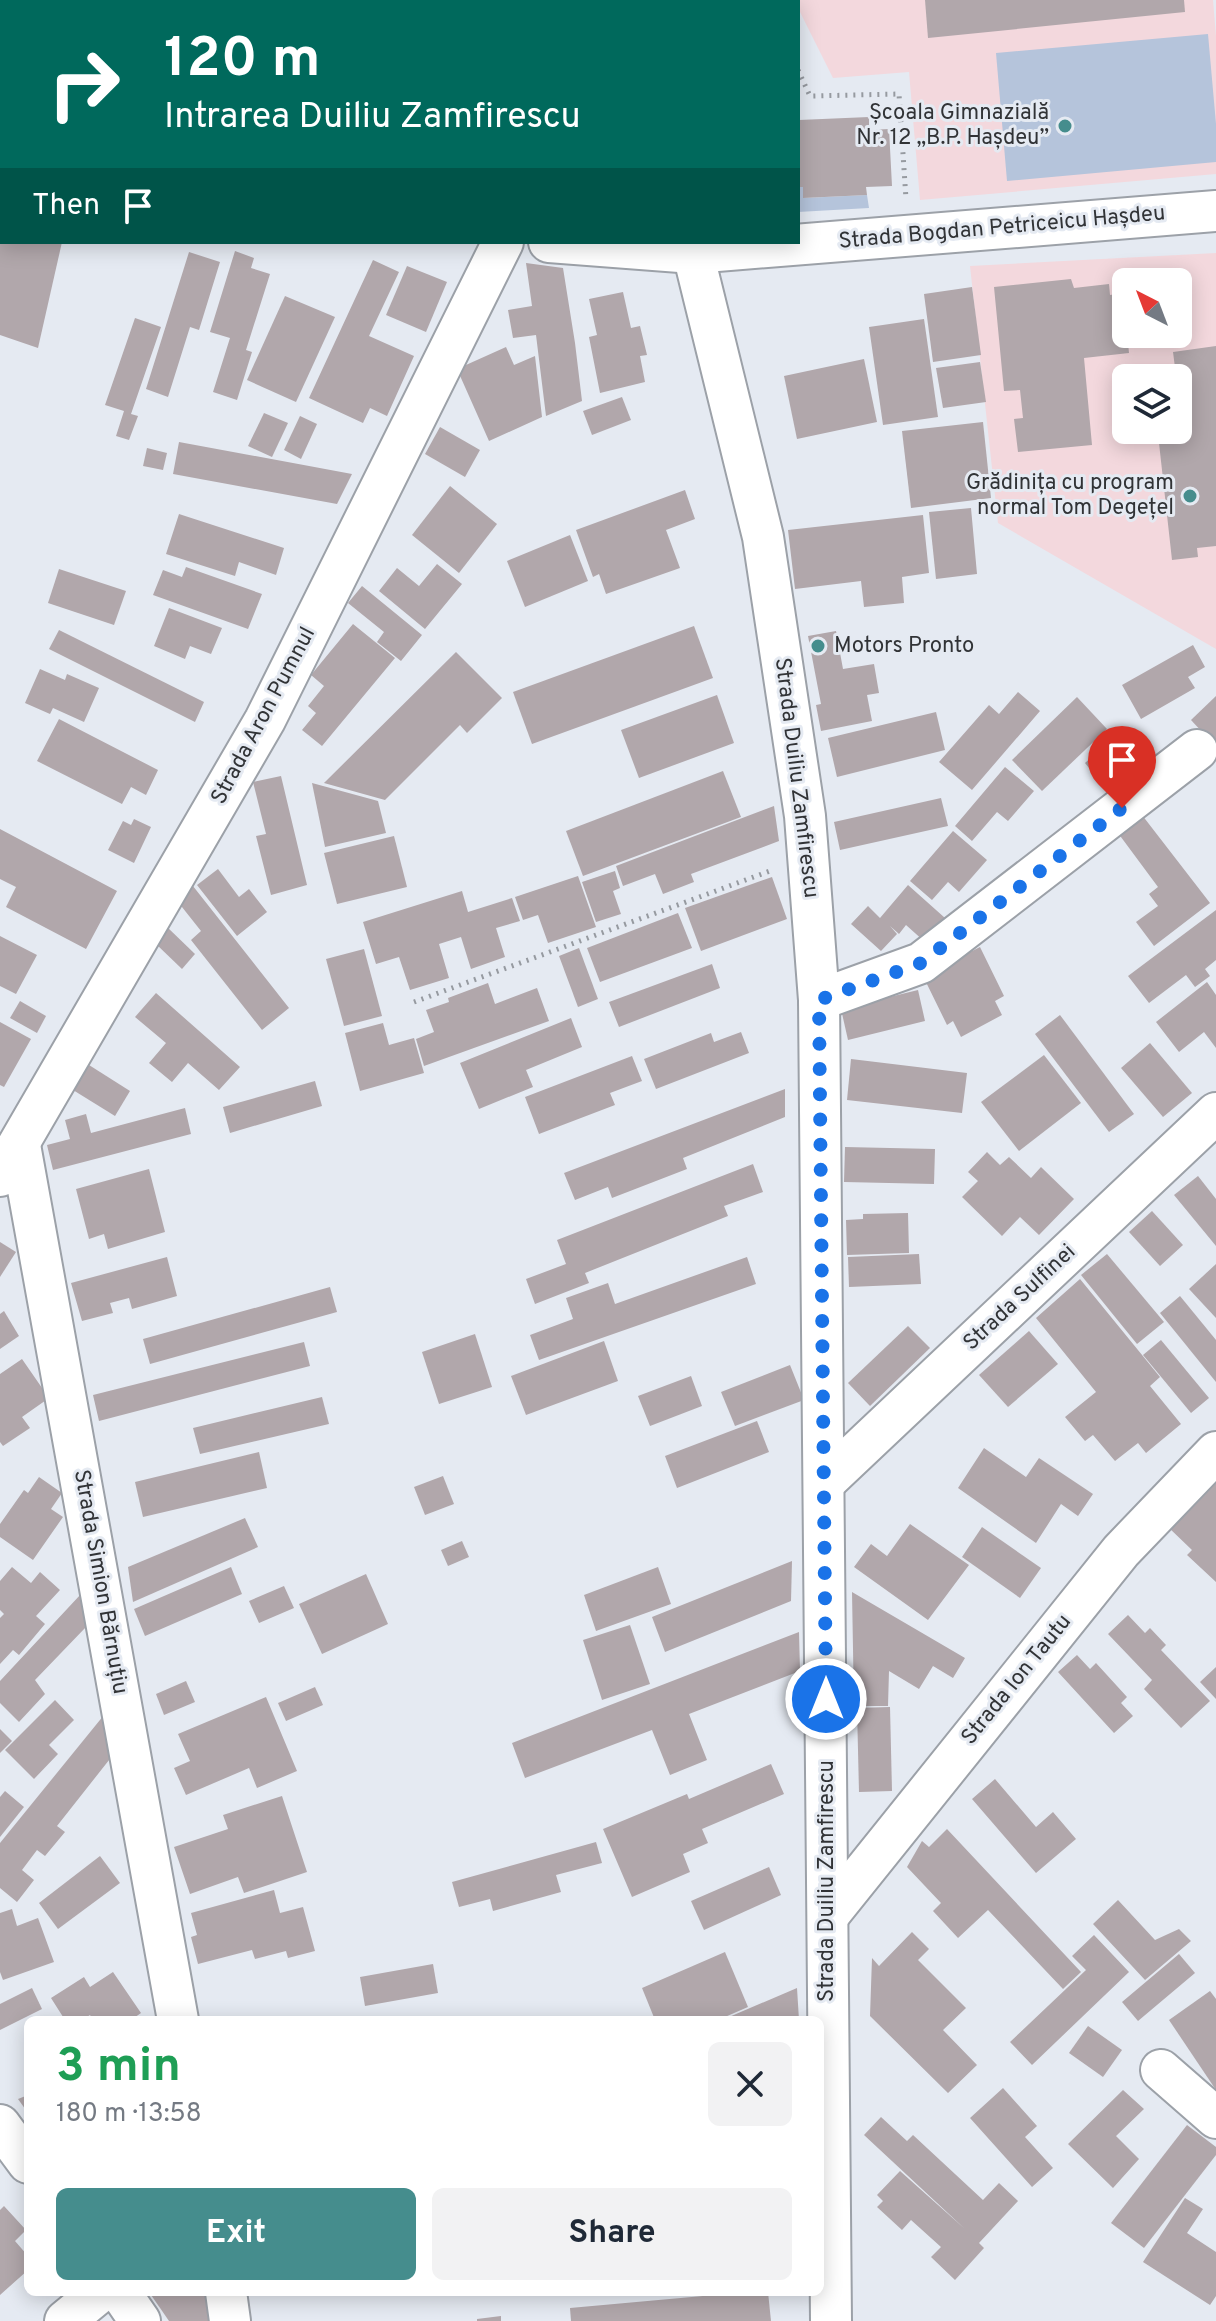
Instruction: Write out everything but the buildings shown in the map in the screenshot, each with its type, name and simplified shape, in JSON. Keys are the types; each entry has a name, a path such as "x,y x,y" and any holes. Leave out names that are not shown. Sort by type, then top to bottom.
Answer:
{"street":[{"name":"Strada Bogdan Petriceicu Hașdeu","path":"595,244 693,253 1216,211"},
{"name":"Strada Aron Pumnul","path":"10,1160 265,720 502,244"},
{"name":"Strada Duiliu Zamfirescu","path":"693,253 763,537 805,816 819,1000 831,2321"},
{"path":"819,1000 921,963 1197,750"},
{"name":"Strada Sulfinei","path":"825,1482 1216,1113"},
{"name":"Strada Simion Bărnuțiu","path":"10,1160 177,2016"},
{"name":"Strada Ion Tautu","path":"828,1916 1121,1551 1216,1452"},
{"path":"1161,2070 1216,2118"},
{"path":"0,2125 24,2158"},
{"path":"65,2321 95,2296"},
{"path":"123,2296 140,2321"},
{"path":"227,2296 230,2321"}],"path":[{"path":"800,74 810,96 899,94 908,236"},
{"path":"414,1002 809,857"}],"shaded area":[{"name":"Școala Gimnazială Nr. 12 „B.P. Hașdeu”","path":"800,0 1213,0 1216,174 920,200 909,72 833,78 800,12"},
{"path":"1208,34 1216,162 1007,181 996,53"},
{"path":"800,187 803,187 804,198 867,195 869,208 800,212"},
{"path":"1216,253 1216,649 998,523 970,266"}],"place":[{"name":"Școala Gimnazială Nr. 12 „B.P. Hașdeu”","path":"1065,126"},
{"name":"Grădinița cu program normal Tom Degețel","path":"1190,496"},
{"name":"Motors Pronto","path":"818,646"}],"route":[{"path":"826,1699 819,1000 921,963 1122,808"}]}
